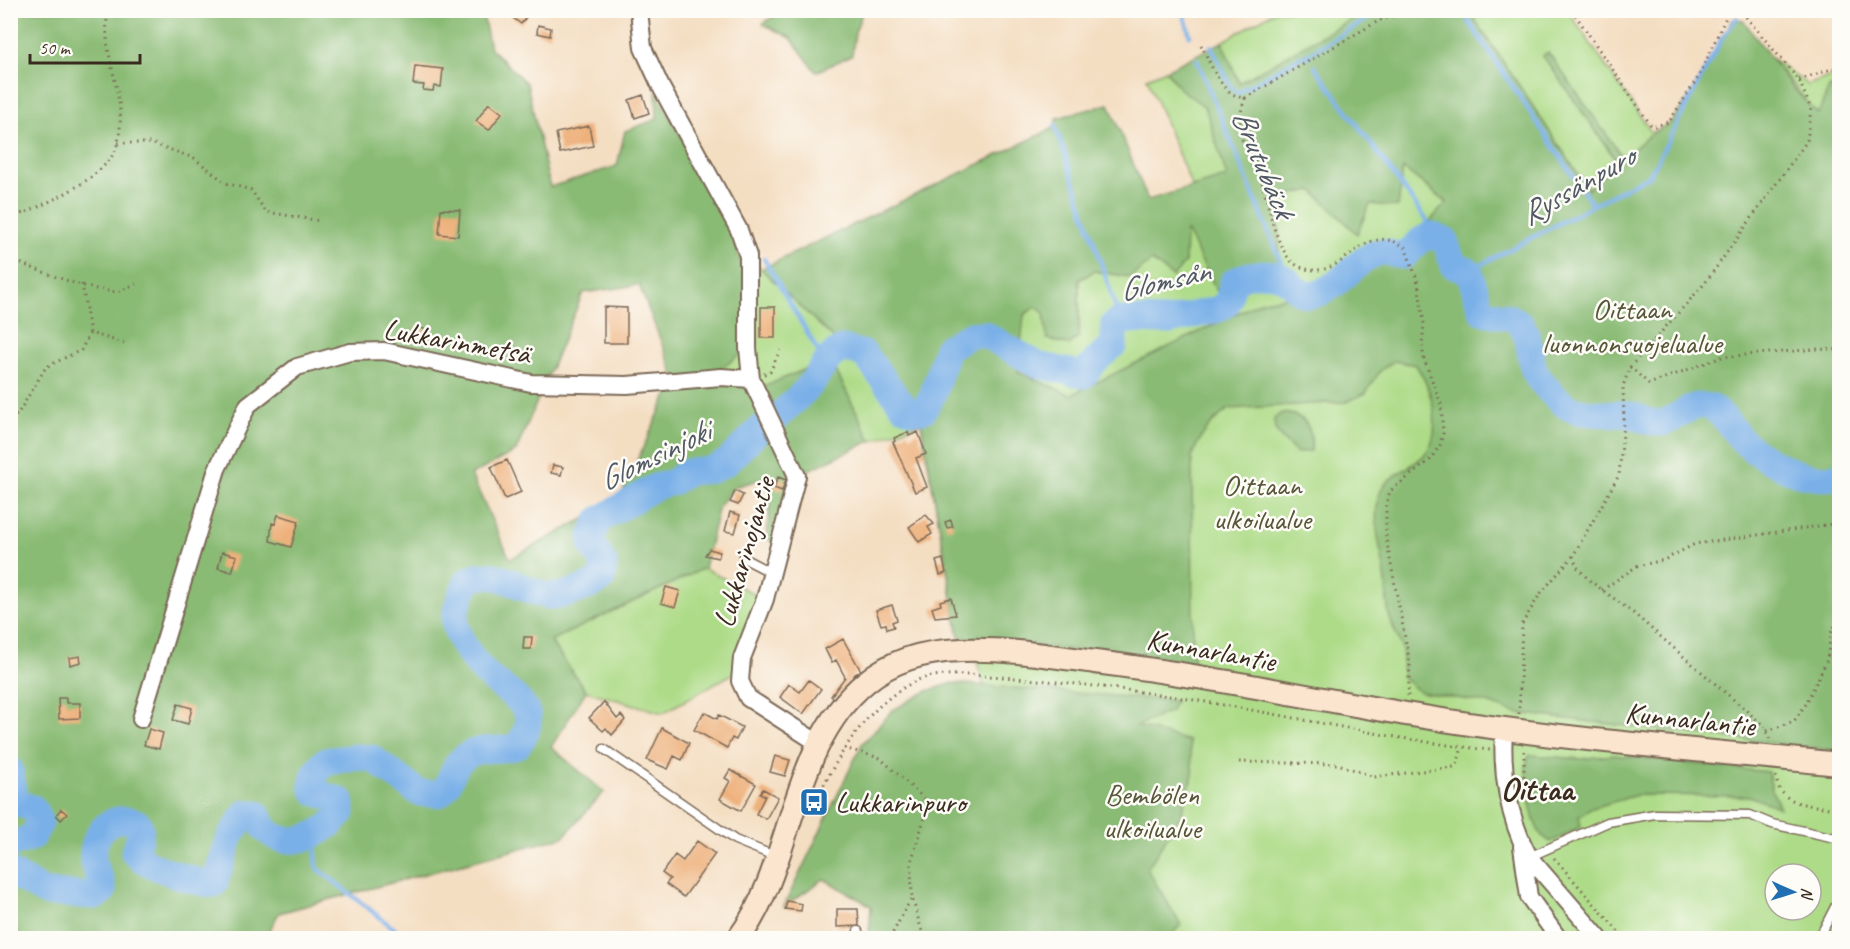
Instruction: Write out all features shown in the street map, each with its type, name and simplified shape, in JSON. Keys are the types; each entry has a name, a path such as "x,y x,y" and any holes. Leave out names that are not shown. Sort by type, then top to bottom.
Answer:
{"main road":[{"name":"Kunnarlantie","path":"739,939 763,894 778,858 818,743 840,710 858,690 890,665 916,656 960,650 1004,652 1152,669 1508,738 1839,764"}],"street":[{"name":"Lukkarinojantie","path":"639,10 643,48 661,87 739,230 748,256 748,348 751,379 797,476 772,573 742,658 740,681 748,698 818,743"},
{"name":"Lukkarinmetsä","path":"141,720 217,469 248,405 297,367 350,352 384,351 531,383 627,385 721,377 751,379"},
{"path":"1508,738 1506,786 1526,850 1524,875 1529,897 1558,939"},
{"path":"1526,850 1599,939"}],"lane":[{"path":"743,558 772,573"},
{"path":"604,748 735,840 778,858"},
{"path":"1526,850 1608,822 1655,814 1750,815 1772,824 1839,839"},
{"path":"1819,939 1839,897"}],"path":[{"path":"10,218 32,210 88,179 112,156 118,143 120,110 107,52 105,28 108,10"},
{"path":"1201,45 1226,89 1235,97 1245,98 1380,20 1414,10"},
{"path":"1572,10 1652,127 1669,122 1699,76 1727,15 1733,10"},
{"path":"819,793 843,748 882,701 920,678 949,675 1005,677 1122,688 1231,706 1411,741 1462,747 1508,738 1522,624 1540,594 1573,556 1619,475 1624,423 1623,386 1630,367 1705,283 1807,141 1811,109 1799,80 1740,10"},
{"path":"1799,80 1839,66"},
{"path":"1245,98 1239,116 1241,136 1252,156 1275,227 1287,256 1293,263 1306,269 1332,267 1366,243 1384,238 1404,247 1413,265 1425,324 1422,345 1424,359 1441,404 1443,433 1440,446 1430,460 1390,491 1386,505 1386,538 1410,664 1408,700"},
{"path":"118,143 152,143 194,158 226,183 251,190 266,212 321,221"},
{"path":"10,258 82,284 117,291 136,284"},
{"path":"10,418 17,415 46,368 81,350 90,333 82,284"},
{"path":"90,333 124,343"},
{"path":"1630,367 1649,384 1722,357 1817,349 1839,350"},
{"path":"751,379 770,372 780,350"},
{"path":"1602,590 1637,566 1664,560 1695,544 1839,523"},
{"path":"1573,556 1577,567 1602,590 1632,612 1767,731 1772,746"},
{"path":"1767,731 1794,721 1806,704 1827,660 1832,633 1839,617"},
{"path":"1239,762 1338,764 1374,777 1454,767 1458,762 1462,747"},
{"path":"843,748 880,758 929,803 911,862 912,897 924,939"},
{"path":"1776,776 1780,790 1794,802 1839,810"},
{"path":"890,939 912,897"}],"green space":[{"path":"10,11 482,11 490,48 527,84 550,187 617,166 625,131 657,119 656,91 733,231 747,290 748,348 716,373 675,377 639,285 583,293 516,451 471,475 510,559 619,500 671,387 745,383 756,390 830,359 871,441 804,472 777,543 767,539 772,476 734,487 719,506 704,568 550,641 586,691 551,747 604,792 563,837 279,913 265,938 11,938"},
{"path":"781,11 863,11 855,32 852,55 816,72 791,38 763,24"},
{"path":"1275,11 1365,11 1239,83 1222,42"},
{"name":"Oittaan luonnonsuojelualue","path":"1365,11 1469,11 1588,189 1618,162 1543,56 1548,52 1623,158 1652,133 1670,123 1696,89 1732,20 1743,20 1793,88 1818,114 1829,88 1839,84 1839,751 1516,713 1487,703 1420,692 1402,677 1402,649 1388,610 1385,574 1379,544 1377,503 1388,481 1424,455 1434,434 1435,422 1427,385 1416,365 1394,361 1380,371 1366,393 1346,402 1229,409 1211,424 1202,436 1192,457 1193,664 959,637 921,422 761,269 1056,127 1057,118 1109,104 1148,200 1227,177 1205,107 1179,88 1166,70 1222,42 1239,83","holes":["1403,168 1447,202 1421,231 1420,255 1405,269 1392,253 1373,254 1320,292 1262,301 1071,395 1018,372 1024,315 1036,307 1044,313 1047,339 1069,345 1079,336 1079,280 1094,271 1130,277 1152,261 1173,277 1185,262 1186,230 1220,297 1280,268 1278,197 1312,190 1357,234 1370,204 1398,207"]},
{"path":"1469,11 1568,11 1652,133 1622,159 1547,53 1544,57 1618,163 1588,189"},
{"path":"1770,57 1808,85 1839,73 1839,84 1829,88 1839,486 1839,938 1055,938 978,665 959,637 921,423 871,441 830,359 756,390 675,377 748,256 921,422 1024,315 1036,307 1079,336 1079,280 1094,271 1130,277 1186,229 1220,296 1280,268 1277,197 1312,190 1370,204 1403,168 1447,203 1421,231 1457,264 1809,104","holes":["1366,259 1335,294 1301,296 1312,295"]},
{"path":"1166,70 1179,88 1205,106 1228,177 1192,187 1147,78"},
{"path":"1281,413 1297,416 1306,423 1311,435 1311,451 1296,453 1278,434 1274,419"},
{"path":"704,568 760,597 734,673 663,713 586,691 550,641"},
{"name":"Bembölen ulkoilualue","path":"953,683 1175,701 1171,711 1137,726 1189,741 1193,774 1181,815 1147,869 1181,925 1168,938 872,938 869,933 871,906 824,879 784,906 862,744 893,710 927,691"},
{"path":"1530,755 1581,759 1614,755 1768,772 1772,790 1780,808 1749,796 1637,795 1592,808 1579,816 1581,827 1551,842 1540,833 1531,806 1526,770"}],"building":[{"path":"503,10 520,10 527,16 521,24"},
{"path":"538,25 551,28 550,36 537,33"},
{"path":"415,66 443,69 441,87 434,86 433,91 423,90 424,85 413,84"},
{"path":"643,95 649,113 635,118 629,100"},
{"path":"489,103 502,113 489,130 476,121"},
{"path":"589,126 593,146 560,153 556,133"},
{"path":"441,209 460,210 458,236 439,234"},
{"path":"604,307 627,308 627,343 604,343"},
{"path":"761,307 775,307 775,338 761,338"},
{"path":"417,325 431,331 429,339 414,336"},
{"path":"908,432 909,436 918,432 926,454 916,458 927,487 915,492 893,442 894,438"},
{"path":"507,460 521,492 505,499 491,467"},
{"path":"553,465 563,467 561,475 551,473"},
{"path":"778,477 786,480 782,491 774,488"},
{"path":"735,491 743,495 738,505 730,502"},
{"path":"730,512 740,515 735,533 725,531"},
{"path":"278,515 299,521 291,547 270,541 272,523 275,524"},
{"path":"926,515 934,524 928,527 932,534 919,542 909,527"},
{"path":"951,520 953,527 947,528 945,522"},
{"path":"709,549 720,552 718,558 705,555"},
{"path":"222,552 237,556 232,572 218,568"},
{"path":"943,559 946,573 940,575 936,561"},
{"path":"666,587 680,591 675,607 661,603"},
{"path":"951,598 956,615 935,617 932,608 941,605 940,601"},
{"path":"892,605 897,620 892,622 894,627 887,629 886,624 881,625 876,610"},
{"path":"524,637 532,637 531,649 523,649"},
{"path":"843,639 861,671 855,674 836,700 831,696 845,677 836,660 832,663 825,649"},
{"path":"80,656 81,662 70,665 69,658"},
{"path":"809,680 821,689 803,714 780,697 789,684 800,692"},
{"path":"58,698 66,698 66,703 80,703 80,718 59,719"},
{"path":"604,702 617,719 621,715 625,720 612,735 606,728 603,731 589,718"},
{"path":"178,704 192,708 188,724 173,720"},
{"path":"704,712 717,719 719,715 742,727 736,740 732,738 727,748 694,730"},
{"path":"662,728 689,743 682,760 674,756 668,769 647,760"},
{"path":"149,729 163,733 159,749 144,745"},
{"path":"775,756 790,760 785,776 770,772"},
{"path":"730,770 756,784 741,811 720,799 730,781 725,778"},
{"path":"763,789 778,797 766,819 756,814 765,796 760,793"},
{"path":"61,809 67,814 61,820 56,815"},
{"path":"697,841 715,854 684,897 666,884 670,879 662,873 675,855 683,861"},
{"path":"787,901 802,904 801,911 785,909"},
{"path":"837,909 858,909 859,926 837,927"}],"waterway":[{"name":"Brutubäck","path":"1183,10 1190,36"},
{"path":"1307,55 1382,10"},
{"path":"1461,10 1593,205"},
{"name":"Ryssänpuro","path":"1469,271 1650,175 1722,38 1737,18"},
{"name":"Brutubäck","path":"1211,46 1231,87 1237,93 1299,58 1307,55 1308,57"},
{"name":"Brutubäck","path":"1197,60 1290,283"},
{"name":"Brutubäck","path":"1315,67 1439,237"},
{"path":"1055,125 1120,320"},
{"name":"Glomsån","path":"776,418 807,389 831,356 843,348 864,354 904,407 913,411 924,410 933,394 947,348 970,335 984,334 1038,365 1084,375 1097,359 1114,345 1114,324 1120,320 1169,321 1219,309 1228,302 1233,282 1257,274 1282,277 1305,294 1319,293 1328,289 1372,255 1384,252 1404,256 1421,240 1431,235 1445,241 1454,266 1469,271 1482,311 1513,319 1522,326 1535,372 1560,402 1570,408 1591,413 1629,415 1659,423 1666,422 1695,406 1709,407 1723,417 1744,442 1776,464 1816,477 1829,478 1840,475"},
{"path":"764,259 825,363"},
{"name":"Glomsinjoki","path":"10,872 46,893 97,896 103,891 93,863 96,841 105,827 112,822 128,820 138,823 140,827 134,852 138,857 170,872 196,881 214,884 231,835 246,813 257,814 264,827 274,836 285,840 309,837 333,823 342,813 341,801 315,792 312,786 315,774 325,761 357,757 372,758 419,793 439,794 462,759 482,750 517,746 528,724 528,715 524,707 481,669 469,654 460,637 455,617 467,582 487,575 550,596 569,593 598,582 602,579 604,563 592,545 592,536 599,520 655,487 673,482 688,472 712,470 727,462 761,428"},
{"name":"Glomsinjoki","path":"10,770 18,804 33,808 40,823 31,838 10,845"},
{"path":"314,834 317,868 406,938"}],"place":[{"name":"Lukkarinpuro","path":"814,802"}],"district":[{"name":"Oittaa","path":"1537,788"}],"park label":[{"name":"Oittaan ulkoilualue","path":"1262,502"}]}
